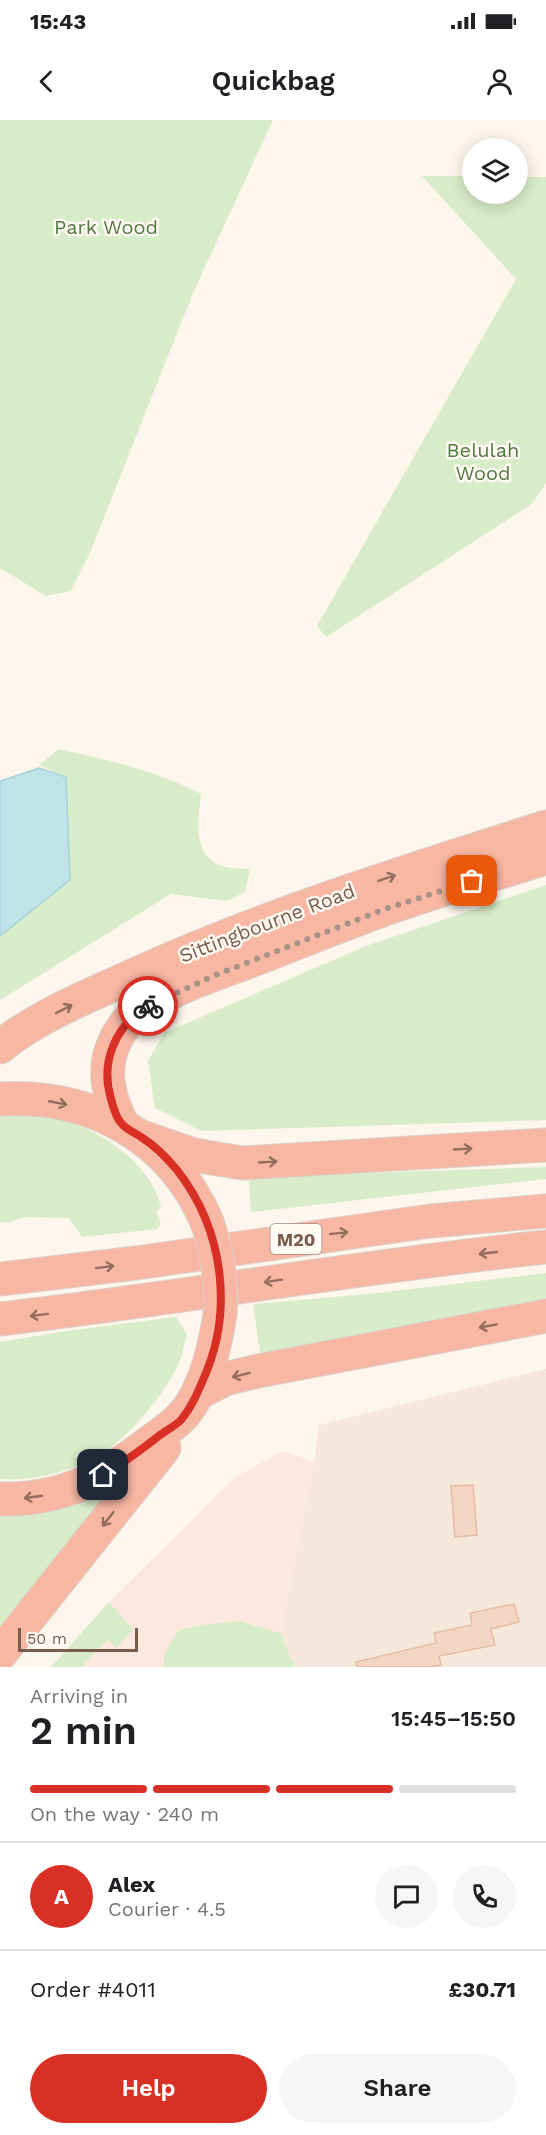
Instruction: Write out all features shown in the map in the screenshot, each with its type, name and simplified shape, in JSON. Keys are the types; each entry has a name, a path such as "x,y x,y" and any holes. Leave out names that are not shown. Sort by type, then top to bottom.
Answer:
{"highway":[{"name":"Sittingbourne Road","path":"4,1042 110,986 213,940 372,883 546,827"},
{"name":"Sittingbourne Road","path":"132,1131 113,1107 107,1086 108,1060 121,1031 134,1016 145,1008 218,974 385,909 546,858"},
{"path":"0,1099 62,1103 101,1115 132,1131 194,1155 242,1163 546,1144"},
{"path":"0,1654 167,1444 198,1393 211,1361 220,1314 221,1294 216,1248 207,1222 191,1190 177,1170 132,1131"},
{"name":"M20","path":"0,1279 136,1263 430,1221 546,1211"},
{"name":"M20","path":"0,1319 138,1302 393,1264 546,1247"},
{"path":"198,1393 225,1379 258,1371 546,1316"},
{"path":"0,1499 19,1499 51,1494 87,1483 123,1464 180,1421"}],"shaded area":[{"path":"546,1369 546,1667 295,1667 280,1633 314,1462 319,1425"},
{"path":"283,1451 314,1462 280,1633 240,1621 164,1654 164,1667 51,1667 109,1602 237,1476"}],"green space":[{"name":"Park Wood","path":"0,120 273,120 193,293 89,555 71,591 46,596 0,568"},
{"name":"Belulah Wood","path":"422,176 462,176 462,204 528,204 528,177 546,177 546,483 532,504 326,637 317,626 516,279"},
{"path":"59,749 150,773 201,794 199,833 204,851 220,866 250,869 245,892 227,901 171,894 0,1000 0,936 70,880 66,777 39,765"},
{"path":"546,885 546,1120 201,1131 155,1108 148,1061 164,1033 366,946"},
{"path":"0,1110 38,1114 76,1124 122,1151 147,1176 155,1191 161,1207 156,1213 161,1223 157,1229 82,1237 69,1218 23,1217 8,1223 0,1222"},
{"path":"546,1167 546,1179 251,1212 249,1177"},
{"path":"546,1273 546,1301 260,1353 253,1304 369,1294"},
{"path":"176,1317 187,1334 180,1361 155,1402 123,1437 101,1454 78,1466 39,1477 0,1479 0,1342"},
{"path":"109,1493 0,1637 0,1513 48,1512"},
{"path":"109,1602 133,1629 117,1648 107,1640 82,1667 51,1667"},
{"path":"240,1621 280,1633 295,1667 164,1667 164,1654 179,1630"}],"water":[{"path":"39,768 66,777 70,880 0,936 0,781"}],"building":[{"path":"473,1485 477,1535 455,1537 451,1486"},
{"path":"514,1604 519,1622 491,1629 495,1645 439,1656 441,1665 433,1667 357,1667 356,1662 436,1643 434,1633 472,1625 470,1613"}],"way so far":[{"path":"148,1006 218,974 385,909 472,881"}],"route":[{"path":"103,1475 123,1464 180,1421 198,1393 211,1361 220,1314 221,1294 216,1248 202,1209 177,1170 161,1153 122,1124 113,1107 107,1086 108,1060 115,1041 134,1016 148,1006"}]}
